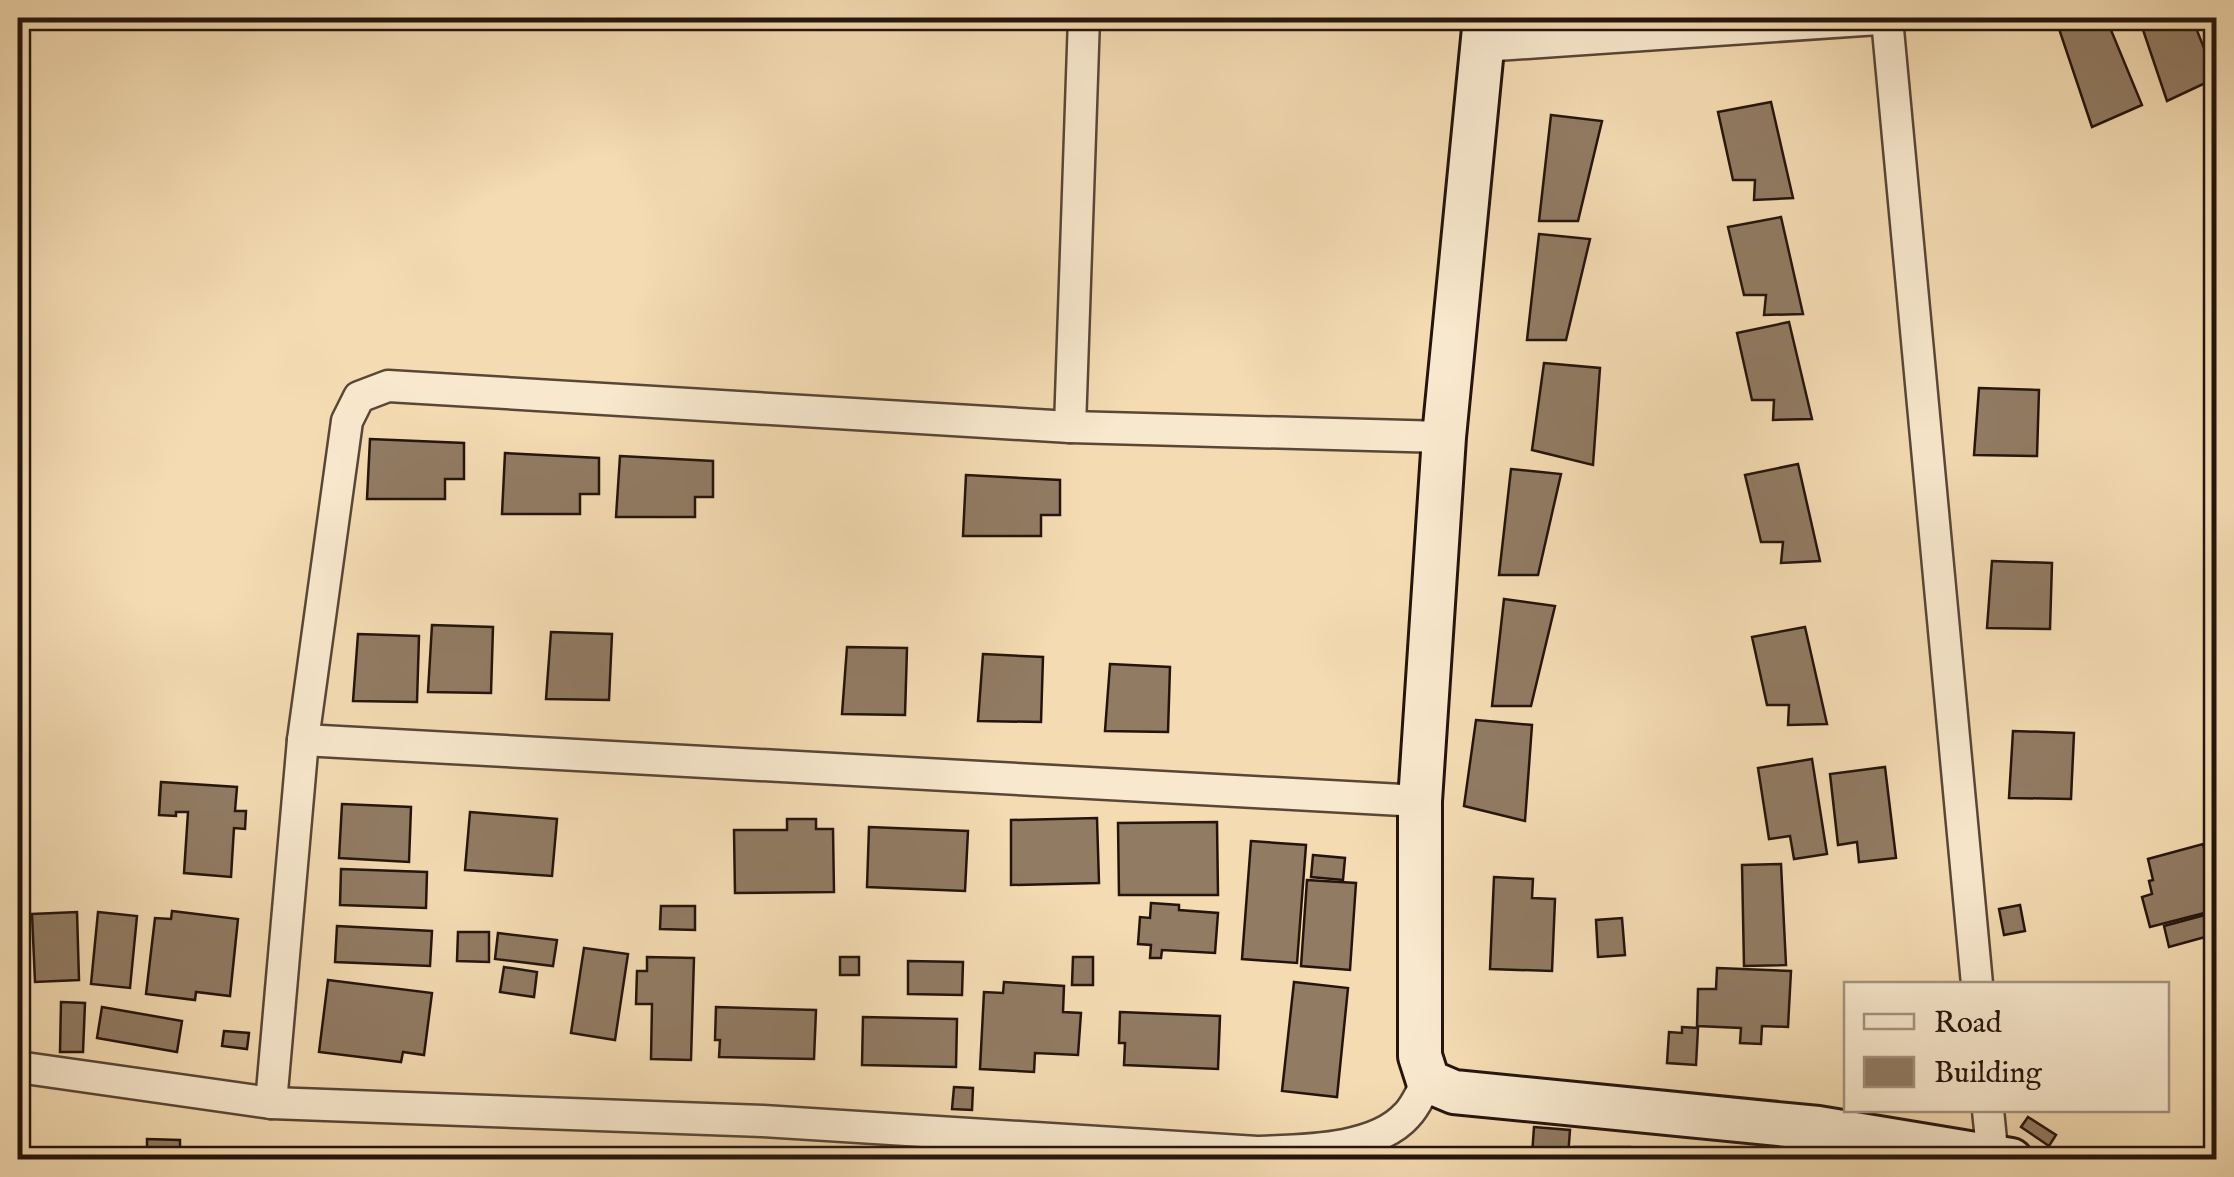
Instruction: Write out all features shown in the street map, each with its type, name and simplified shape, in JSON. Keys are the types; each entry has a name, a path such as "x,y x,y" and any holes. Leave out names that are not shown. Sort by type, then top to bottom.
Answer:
{"street":[{"path":"1070,426 1084,18"},
{"path":"18,1068 271,1103 763,1121 1257,1152 1307,1150 1378,1137 1408,1115 1428,1081 1420,1056 1420,802 1444,437 1483,32 1890,18 1977,982"},
{"path":"271,1103 303,740 347,421 359,397 388,386 1070,426 1444,437"},
{"path":"303,740 1420,802"},
{"path":"1428,1081 1454,1092 1818,1128 1999,1158 1988,1112"}],"building":[{"path":"2106,18 2142,105 2092,127 2056,20"},
{"path":"2139,18 2192,18 2216,78 2167,101"},
{"path":"1771,102 1793,198 1754,200 1755,180 1733,180 1718,112"},
{"path":"1551,115 1602,121 1578,221 1539,221"},
{"path":"1781,217 1803,314 1764,315 1766,295 1744,295 1728,227"},
{"path":"1539,234 1590,239 1566,340 1527,340"},
{"path":"1789,322 1812,419 1773,420 1774,400 1752,400 1737,333"},
{"path":"1544,363 1600,368 1593,465 1532,450"},
{"path":"1979,388 2039,390 2037,456 1974,455"},
{"path":"370,439 464,443 464,479 445,479 445,499 367,499"},
{"path":"505,453 599,458 599,494 580,494 580,514 502,514"},
{"path":"620,456 713,461 713,497 695,497 695,517 616,517"},
{"path":"1798,464 1820,561 1781,563 1783,542 1761,542 1745,475"},
{"path":"1511,469 1561,474 1538,575 1499,575"},
{"path":"966,475 1060,480 1060,515 1041,515 1041,536 963,536"},
{"path":"1992,561 2052,563 2050,629 1987,628"},
{"path":"1504,599 1555,606 1531,706 1492,706"},
{"path":"432,625 493,627 491,693 428,692"},
{"path":"1805,627 1827,724 1788,725 1789,705 1767,705 1752,637"},
{"path":"551,632 612,634 609,700 546,699"},
{"path":"358,634 419,636 417,702 353,701"},
{"path":"847,647 907,648 905,715 842,714"},
{"path":"983,654 1043,657 1041,722 978,721"},
{"path":"1110,664 1170,667 1168,732 1105,731"},
{"path":"1476,720 1532,725 1525,821 1464,806"},
{"path":"2013,731 2074,733 2071,799 2009,798"},
{"path":"1812,759 1827,854 1794,859 1790,836 1769,839 1758,768"},
{"path":"1885,767 1896,858 1859,862 1857,842 1838,845 1830,774"},
{"path":"161,782 237,787 235,811 246,811 245,829 234,828 231,877 184,873 188,812 159,815"},
{"path":"342,804 411,807 409,862 339,858"},
{"path":"470,812 557,819 552,876 465,870"},
{"path":"1097,818 1099,883 1011,885 1011,820"},
{"path":"787,819 816,819 816,829 833,829 834,892 735,893 734,830 787,830"},
{"path":"1217,822 1218,895 1119,895 1118,823"},
{"path":"869,827 968,831 965,891 867,887"},
{"path":"1251,841 1306,845 1297,963 1242,959"},
{"path":"2203,844 2216,910 2150,927 2142,897 2152,894 2148,859"},
{"path":"1313,855 1345,858 1343,880 1311,877"},
{"path":"1781,864 1786,965 1744,966 1742,865"},
{"path":"341,869 427,872 426,908 340,905"},
{"path":"1494,877 1533,879 1532,898 1555,899 1552,971 1490,969"},
{"path":"1307,880 1356,883 1350,970 1301,966"},
{"path":"1151,903 1218,913 1215,953 1162,950 1161,958 1150,958 1151,945 1138,944 1140,917 1150,918"},
{"path":"2020,905 2025,931 2004,935 1999,909"},
{"path":"661,906 695,906 695,930 660,929"},
{"path":"172,911 238,919 230,996 196,992 195,1000 146,994 155,918 171,919"},
{"path":"77,912 79,980 35,982 32,914"},
{"path":"98,912 137,916 130,988 91,984"},
{"path":"2216,912 2216,934 2169,947 2164,926"},
{"path":"1622,918 1625,955 1598,957 1596,920"},
{"path":"337,926 432,931 430,966 335,962"},
{"path":"458,932 489,932 489,962 457,961"},
{"path":"498,933 557,940 553,966 495,959"},
{"path":"584,948 628,954 615,1040 571,1033"},
{"path":"647,957 694,958 691,1060 651,1059 652,1004 636,1004 637,971 647,971"},
{"path":"840,957 859,957 859,975 840,975"},
{"path":"1073,957 1093,957 1093,985 1072,985"},
{"path":"908,961 963,962 962,995 908,994"},
{"path":"504,967 537,972 534,997 500,992"},
{"path":"1717,968 1791,971 1788,1027 1762,1026 1761,1044 1740,1043 1741,1028 1697,1026 1698,989 1716,989"},
{"path":"328,980 432,993 424,1055 403,1052 401,1062 319,1052"},
{"path":"1004,982 1064,986 1063,1012 1081,1013 1078,1055 1035,1053 1034,1072 980,1069 984,992 1003,993"},
{"path":"1294,982 1348,988 1337,1097 1282,1091"},
{"path":"61,1002 85,1003 83,1052 60,1052"},
{"path":"102,1007 182,1021 177,1052 97,1038"},
{"path":"716,1007 816,1010 814,1059 719,1057"},
{"path":"1120,1012 1220,1016 1218,1069 1124,1065 1125,1043 1119,1043"},
{"path":"863,1017 957,1019 956,1067 862,1065"},
{"path":"1682,1027 1698,1028 1696,1065 1667,1063 1669,1032 1682,1033"},
{"path":"224,1031 249,1033 247,1049 222,1046"},
{"path":"954,1087 973,1088 972,1110 952,1109"},
{"path":"2028,1117 2056,1135 2049,1146 2021,1127"},
{"path":"1534,1127 1570,1130 1568,1157 1532,1155"},
{"path":"147,1139 180,1140 180,1153 212,1154 212,1160 123,1160 123,1155 147,1156"},
{"path":"1574,1147 1630,1147 1630,1160 1574,1160"},
{"path":"278,1153 350,1156 349,1160 278,1160"}]}
